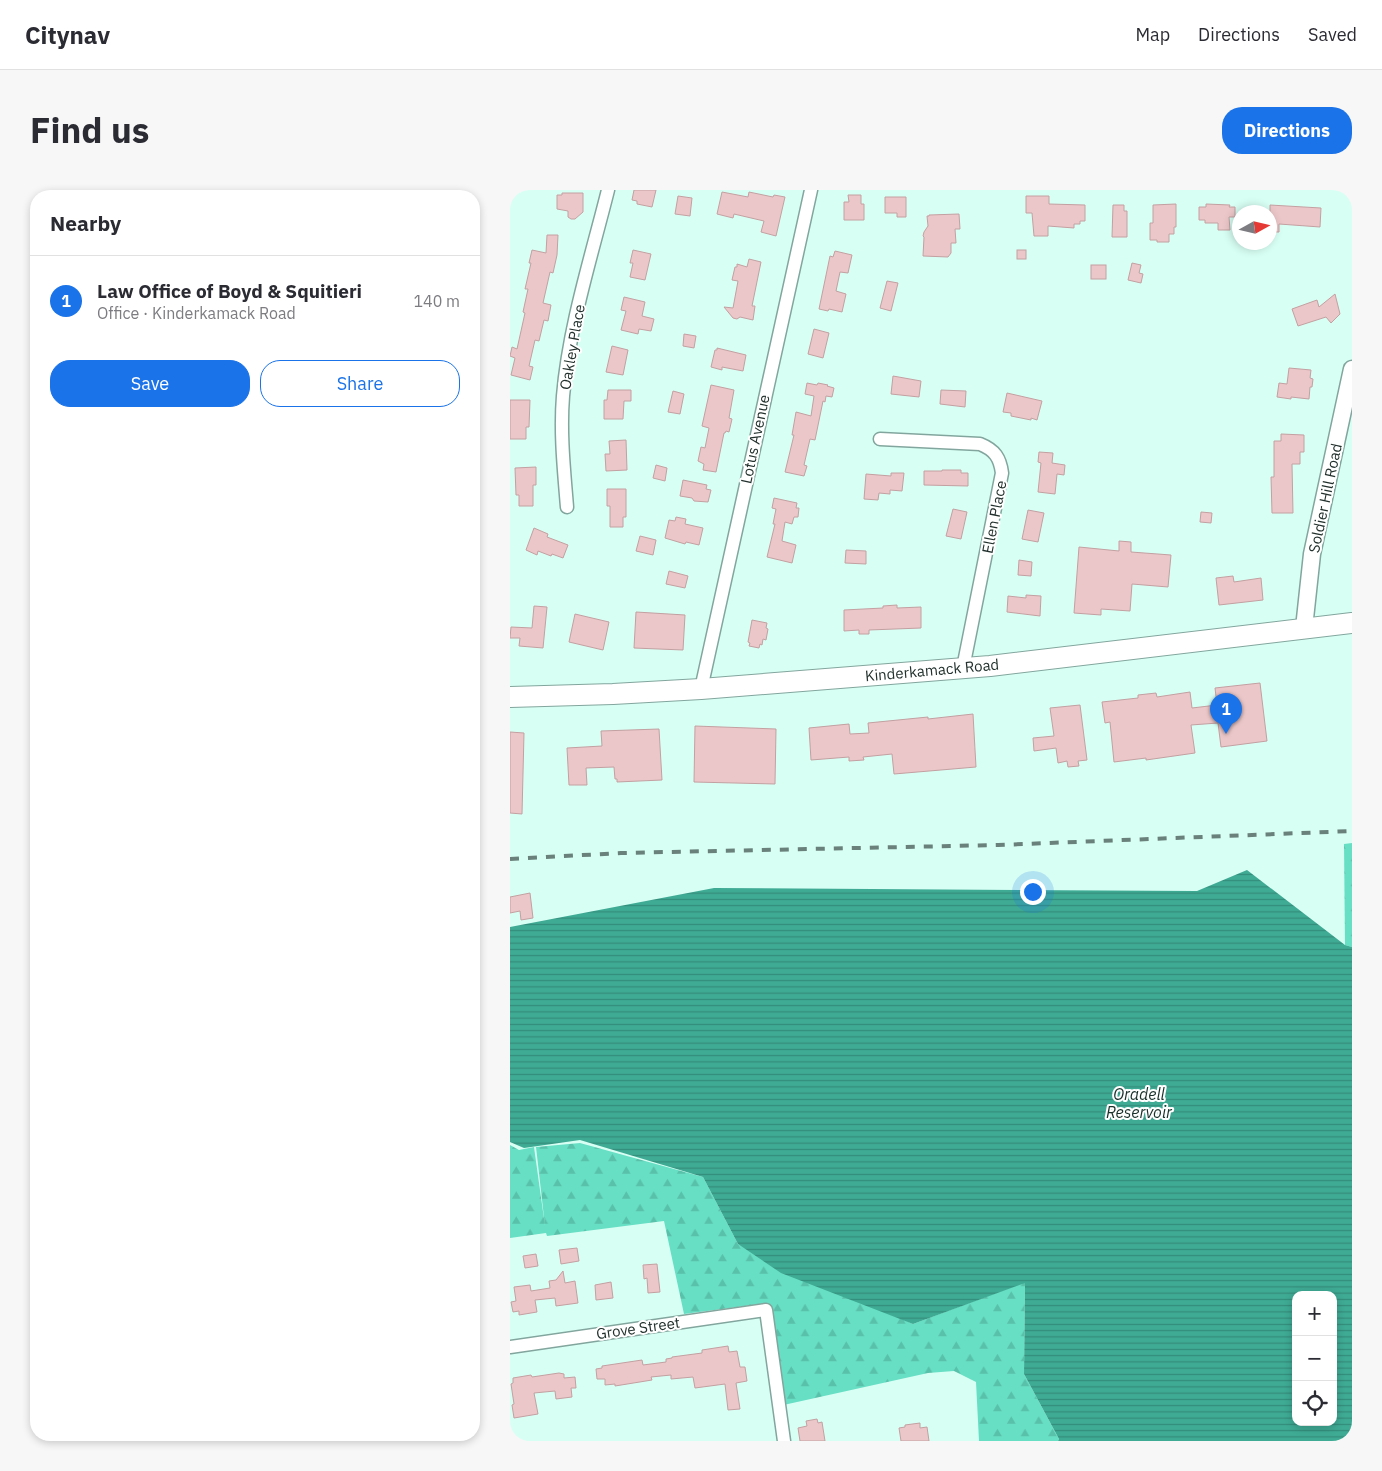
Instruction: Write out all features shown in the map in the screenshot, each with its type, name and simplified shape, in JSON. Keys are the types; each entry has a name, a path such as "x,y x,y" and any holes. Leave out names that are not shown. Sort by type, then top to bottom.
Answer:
{"main road":[{"name":"Kinderkamack Road","path":"510,697 701,689 990,666 1352,623"}],"street":[{"name":"Oakley Place","path":"567,507 562,418 566,376 578,306 608,190"},
{"name":"Lotus Avenue","path":"701,689 811,190"},
{"name":"Soldier Hill Road","path":"1304,628 1312,554 1352,369"},
{"name":"Ellen Place","path":"880,439 980,444 996,454 1001,463 1002,473 963,668"},
{"name":"Grove Street","path":"510,1347 766,1310 784,1441"}],"green space":[{"path":"1352,843 1352,947 1345,945 1344,844"},
{"path":"580,1143 703,1177 738,1244 913,1324 1025,1282 1024,1374 1059,1439 1058,1441 979,1441 976,1382 954,1371 928,1373 779,1406 766,1310 768,1303 684,1314 664,1221 547,1236 546,1233 510,1238 510,1145 519,1150 534,1147 545,1226 536,1147"}],"water":[{"name":"Oradell Reservoir","path":"1247,870 1345,945 1352,947 1352,1441 1058,1441 1059,1439 1024,1374 1025,1283 913,1324 781,1273 738,1244 703,1177 580,1140 524,1148 510,1142 510,927 714,888 1197,891"}],"building":[{"path":"634,190 656,190 652,207 637,204 637,201 632,200"},
{"path":"722,192 748,197 749,192 773,197 774,195 785,197 776,236 761,232 764,221 734,214 733,218 717,214"},
{"path":"562,193 583,193 583,212 575,219 568,217 568,211 557,209 557,195 562,195"},
{"path":"848,195 861,195 861,204 864,204 864,220 844,220 844,202 849,202"},
{"path":"678,196 692,198 690,216 675,214"},
{"path":"1026,196 1049,196 1049,204 1085,205 1085,221 1080,221 1080,224 1074,224 1074,228 1048,226 1048,236 1034,236 1032,213 1026,213"},
{"path":"885,197 906,197 906,217 897,217 897,213 885,213"},
{"path":"1176,204 1176,227 1174,227 1174,234 1169,234 1169,242 1150,240 1150,223 1153,223 1153,205"},
{"path":"1206,204 1230,205 1229,207 1232,207 1232,217 1229,217 1230,230 1218,230 1218,223 1205,223 1205,220 1199,220 1199,207 1206,207"},
{"path":"1113,205 1124,205 1124,211 1127,211 1127,237 1112,237"},
{"path":"1277,205 1321,208 1320,227 1279,224 1279,232 1277,232"},
{"path":"959,214 960,229 955,229 956,243 951,243 951,253 948,257 923,256 923,236 928,226 927,216"},
{"path":"547,235 558,235 557,255 553,273 550,272 543,303 551,305 548,321 544,320 539,341 535,340 529,366 533,367 530,380 511,375 515,358 510,356 512,347 517,349 525,313 523,312 528,289 525,289 532,250 546,253"},
{"path":"633,250 651,254 645,280 630,277 633,263 630,263"},
{"path":"1017,250 1026,250 1026,259 1017,259"},
{"path":"835,251 852,255 848,273 840,272 836,291 846,294 842,312 819,309 830,256 833,257"},
{"path":"749,259 761,262 752,306 755,306 753,320 740,317 737,319 733,318 724,307 733,308 738,281 732,280 735,267 737,267 737,264 747,267"},
{"path":"1132,263 1141,265 1139,273 1143,274 1141,283 1128,280"},
{"path":"1091,265 1106,265 1106,279 1091,279"},
{"path":"887,281 898,283 891,311 880,308"},
{"path":"1335,294 1340,314 1331,323 1326,317 1298,326 1292,309 1317,300 1319,307"},
{"path":"624,297 645,302 642,316 654,319 651,331 639,329 638,334 621,330 626,311 621,310"},
{"path":"814,329 829,333 823,358 808,354"},
{"path":"684,334 696,336 694,348 683,346"},
{"path":"612,346 628,350 623,375 606,372"},
{"path":"717,348 746,355 743,371 722,367 722,370 711,367"},
{"path":"1289,368 1311,370 1310,378 1313,379 1309,399 1277,397 1279,383 1287,384"},
{"path":"893,376 921,381 919,397 891,394"},
{"path":"807,383 817,385 818,383 834,388 832,397 826,396 825,402 823,401 815,440 810,439 804,465 807,466 804,476 785,472 794,435 792,435 796,412 811,416 814,396 805,394"},
{"path":"711,385 734,390 729,418 732,419 729,432 726,431 724,433 716,472 703,470 704,464 698,461 701,447 705,448 709,428 702,426"},
{"path":"608,390 631,390 631,401 624,401 623,419 604,419 604,400 607,400"},
{"path":"941,390 966,391 965,407 940,404"},
{"path":"673,391 684,394 680,414 668,412"},
{"path":"1007,393 1042,401 1037,420 1011,416 1011,413 1003,412"},
{"path":"510,400 530,400 529,427 526,427 526,439 510,439"},
{"path":"1281,434 1304,435 1304,452 1300,452 1300,464 1292,464 1293,513 1272,513 1271,477 1274,477 1274,441 1281,441"},
{"path":"626,440 627,470 606,471 605,454 610,454 609,441"},
{"path":"1039,452 1053,453 1052,463 1065,465 1064,475 1057,474 1055,494 1038,492 1041,463 1038,462"},
{"path":"656,465 667,468 665,481 653,478"},
{"path":"536,467 536,485 533,485 533,506 519,506 519,495 516,495 515,468"},
{"path":"961,470 961,473 968,473 968,486 924,485 924,471"},
{"path":"891,473 904,473 902,491 890,490 890,494 879,493 878,500 864,499 866,474 891,476"},
{"path":"683,480 707,485 706,489 711,490 708,502 694,501 692,498 680,496"},
{"path":"607,489 626,489 626,517 623,517 623,527 610,527 610,506 607,506"},
{"path":"774,498 797,503 796,508 799,508 798,517 794,517 792,524 785,522 782,541 796,545 792,563 767,557 775,524 773,524 776,509 772,508"},
{"path":"953,509 967,512 961,539 946,536"},
{"path":"1028,510 1044,513 1038,542 1022,539"},
{"path":"1201,512 1212,513 1211,523 1200,522"},
{"path":"676,517 686,519 685,524 703,528 699,545 686,542 685,544 665,538 669,520 675,521"},
{"path":"534,528 548,534 547,537 568,545 563,558 538,551 537,555 526,550"},
{"path":"640,536 656,540 653,555 636,551"},
{"path":"1119,541 1131,542 1131,552 1171,555 1168,587 1132,584 1130,611 1101,609 1101,615 1074,613 1079,547 1119,551"},
{"path":"846,550 866,551 866,564 845,563"},
{"path":"1019,560 1032,562 1031,576 1018,575"},
{"path":"669,571 688,576 685,588 666,584"},
{"path":"1233,576 1234,582 1261,578 1263,600 1219,605 1216,578"},
{"path":"1026,595 1041,596 1040,616 1007,612 1008,596 1026,598"},
{"path":"897,605 897,608 921,607 921,628 869,630 869,634 859,634 859,630 844,631 844,610 883,608 883,606"},
{"path":"534,606 547,607 543,648 519,646 520,638 510,638 511,627 532,628"},
{"path":"636,612 685,615 683,650 634,648"},
{"path":"575,614 609,622 603,650 569,642"},
{"path":"752,620 767,623 766,640 763,639 762,645 760,644 759,648 749,646 750,643 748,642"},
{"path":"1260,683 1267,741 1221,747 1218,723 1191,725 1195,753 1146,760 1146,758 1114,762 1110,722 1105,723 1102,702 1138,698 1138,695 1156,693 1157,697 1190,692 1192,708 1217,705 1215,688"},
{"path":"1080,705 1087,760 1078,761 1079,766 1068,767 1067,761 1058,763 1056,748 1034,751 1033,738 1054,736 1050,708"},
{"path":"973,714 976,767 894,774 892,754 863,757 864,760 849,761 849,757 811,760 809,728 849,724 850,734 869,733 868,723"},
{"path":"695,726 776,729 775,784 694,782"},
{"path":"659,729 662,780 617,782 614,767 586,768 587,785 569,785 567,748 602,746 601,731"},
{"path":"510,732 524,733 522,814 510,813"},
{"path":"530,893 533,918 521,920 520,911 510,913 510,897"},
{"path":"577,1248 579,1261 561,1264 559,1250"},
{"path":"536,1254 538,1266 525,1268 523,1256"},
{"path":"657,1264 660,1292 648,1293 647,1278 644,1279 643,1265"},
{"path":"563,1271 565,1283 575,1281 578,1303 556,1306 555,1298 535,1300 537,1312 519,1315 519,1311 513,1312 511,1302 516,1301 514,1287 530,1285 531,1291 550,1288 549,1281 556,1280"},
{"path":"611,1282 613,1298 596,1300 595,1285"},
{"path":"728,1346 729,1352 737,1351 740,1367 745,1367 747,1381 736,1383 740,1409 728,1410 725,1384 695,1388 693,1377 671,1379 671,1375 651,1377 652,1380 615,1386 615,1384 605,1385 605,1379 597,1379 596,1369 602,1368 602,1366 642,1360 643,1365 666,1362 666,1359 672,1357 702,1353 702,1350"},
{"path":"564,1374 564,1378 575,1377 576,1388 571,1388 572,1397 556,1399 555,1391 534,1393 538,1414 514,1418 511,1384 513,1383 513,1378"},
{"path":"817,1419 818,1423 822,1422 825,1441 800,1441 798,1428 807,1426 806,1421"},
{"path":"920,1423 920,1428 927,1427 929,1441 901,1441 899,1428 905,1427 905,1425"}],"railway":[{"path":"510,859 621,853 998,845 1352,831"}],"place":[{"name":"Law Office of Boyd & Squitieri","path":"1226,734"}]}
